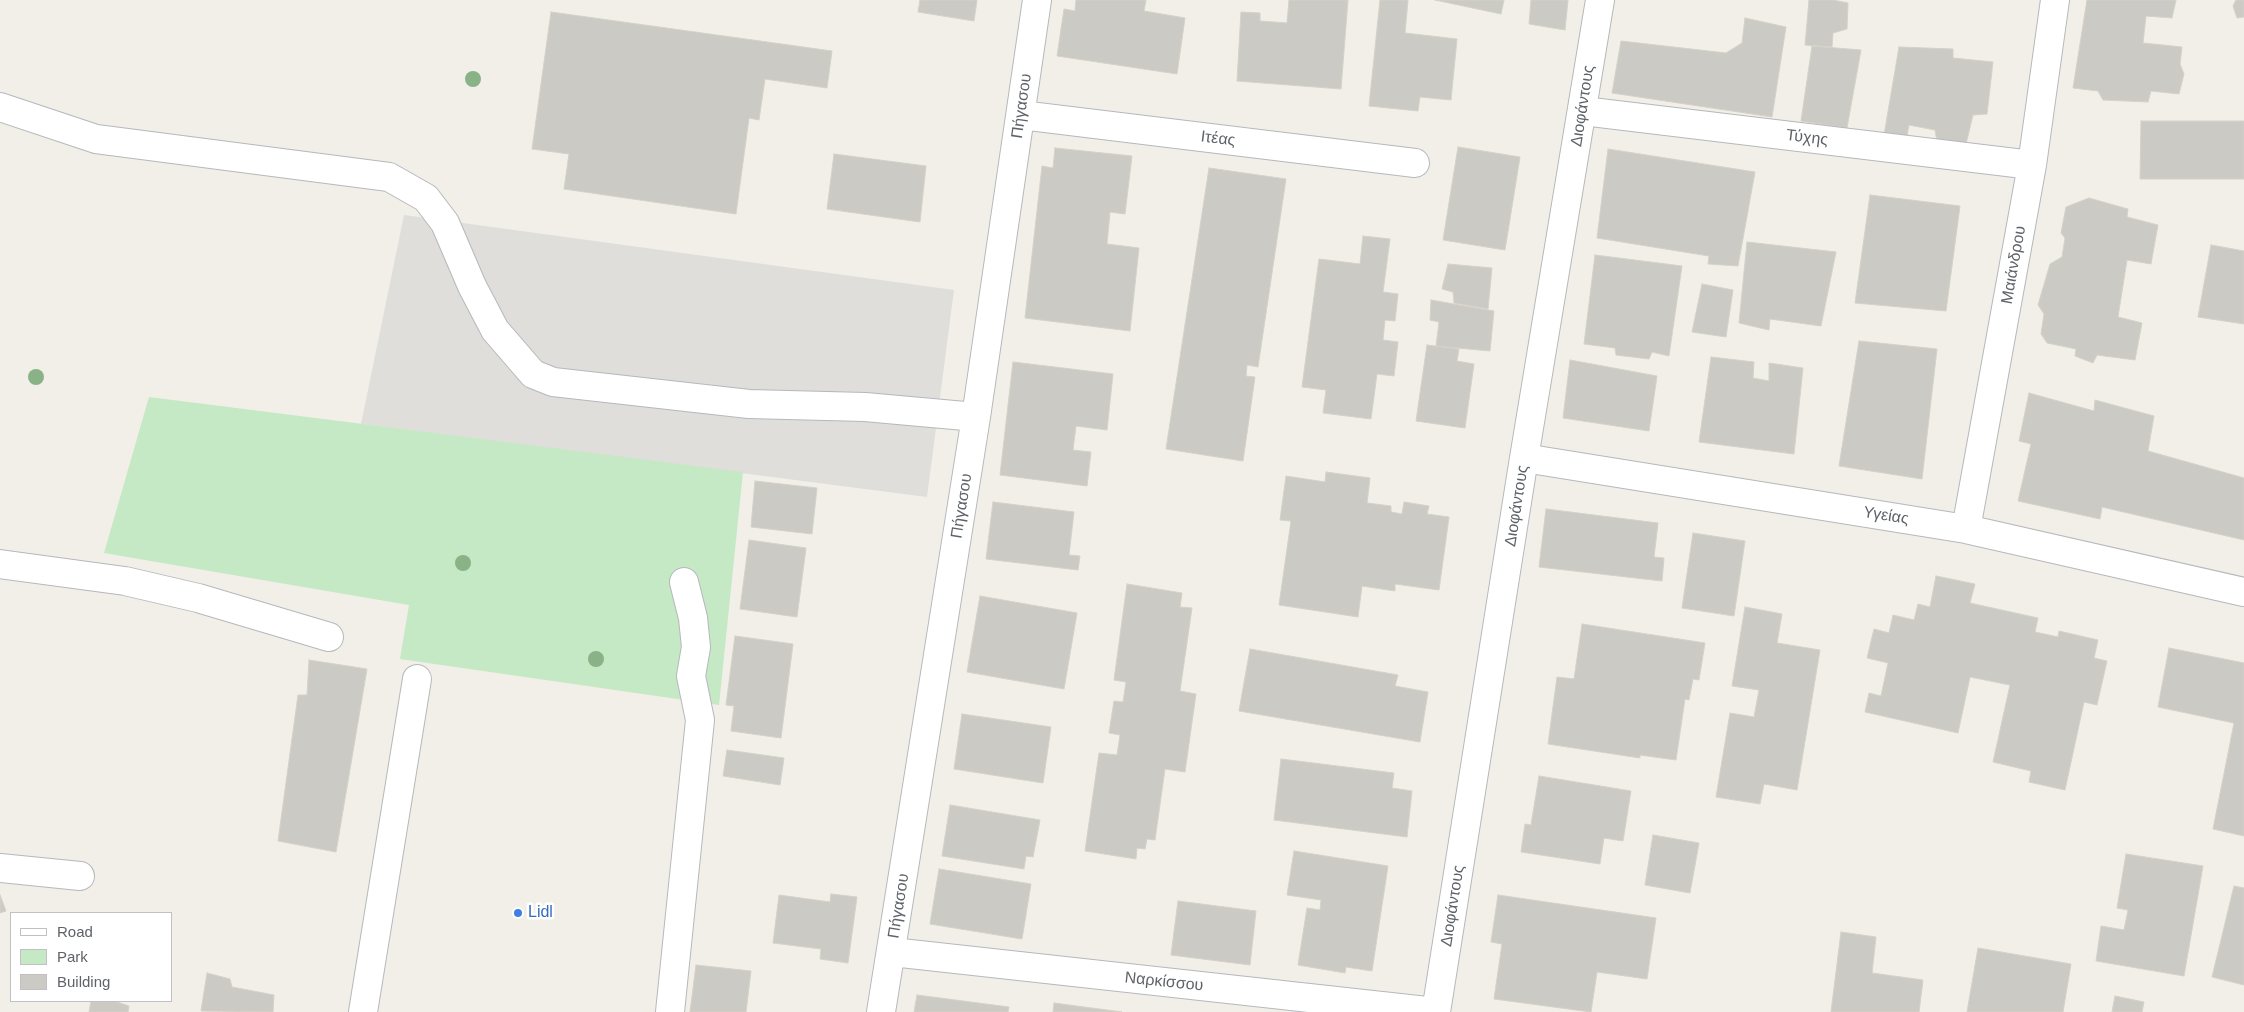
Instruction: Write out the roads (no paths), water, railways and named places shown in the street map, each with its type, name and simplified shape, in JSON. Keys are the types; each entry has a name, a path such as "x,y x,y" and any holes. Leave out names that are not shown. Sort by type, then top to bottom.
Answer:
{"street":[{"name":"Πήγασου","path":"881,1012 976,417 1037,0"},
{"name":"Διοφάντους","path":"1436,1012 1524,458 1600,0"},
{"name":"Μαιάνδρου","path":"1966,529 2032,165 2055,0"},
{"path":"0,107 96,139 389,177 426,198 445,222 472,286 495,330 533,374 553,382 750,404 865,407 976,417"},
{"name":"Τύχης","path":"1583,111 2032,165"},
{"name":"Ιτέας","path":"1021,115 1415,163"},
{"name":"Υγείας","path":"1524,458 1966,529 2244,592"},
{"path":"0,564 134,583 198,598 329,637"},
{"path":"670,1012 700,720 691,676 696,646 693,618 684,582"},
{"path":"363,1012 417,679"},
{"path":"0,868 80,876"},
{"name":"Ναρκίσσου","path":"892,952 1436,1012"}],"place":[{"name":"Lidl","path":"518,913"}]}
